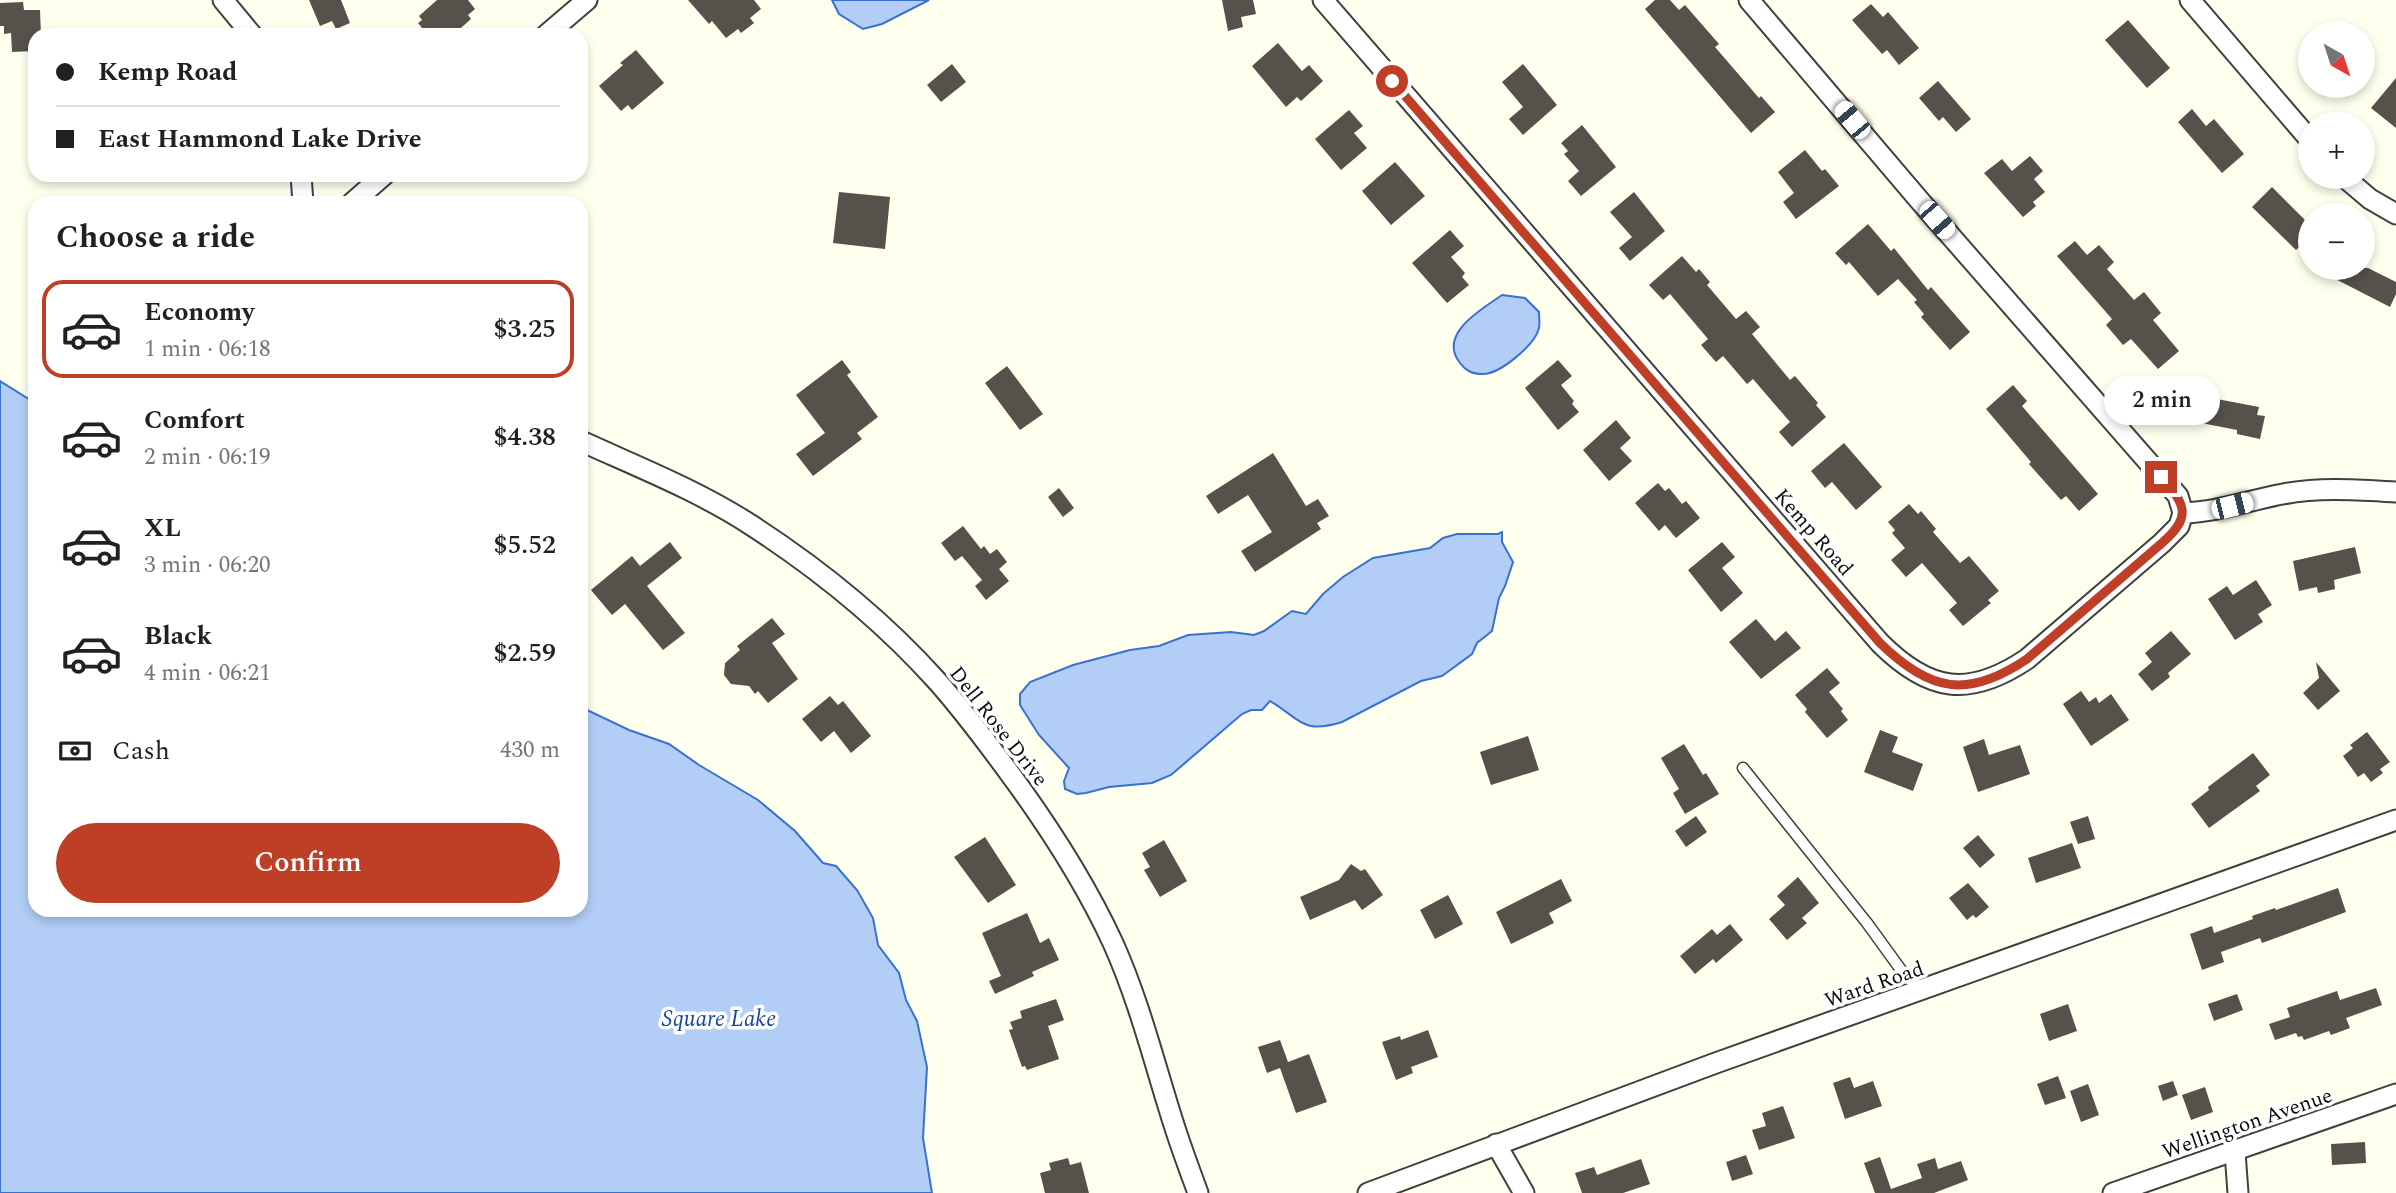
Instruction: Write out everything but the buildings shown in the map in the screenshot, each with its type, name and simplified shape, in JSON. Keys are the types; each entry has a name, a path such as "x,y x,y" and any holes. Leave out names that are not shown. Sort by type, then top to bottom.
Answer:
{"street":[{"path":"223,0 246,28"},
{"path":"554,28 587,0"},
{"name":"Kemp Road","path":"1323,0 1880,643 1901,664 1917,674 1938,682 1962,684 1985,682 2004,675 2027,659 2162,543 2179,526 2183,513"},
{"path":"1749,0 1920,201 2178,496 2183,513 2205,512 2286,493 2321,490 2396,492"},
{"path":"2190,0 2298,126"},
{"path":"360,196 376,182"},
{"path":"2358,189 2396,214"},
{"name":"Dell Rose Drive","path":"588,444 703,497 749,524 842,591 937,681 1036,811 1066,856 1099,915 1114,946 1145,1028 1198,1193"},
{"name":"Ward Road","path":"1368,1193 1713,1064 1924,991 2396,820"},
{"name":"Wellington Avenue","path":"2113,1193 2396,1094"},
{"path":"1496,1144 1524,1193"},
{"path":"2235,1152 2238,1193"}],"lane":[{"path":"1742,768 1867,923 1904,974 1924,991"}],"water":[{"path":"832,0 929,0 882,24 863,29 839,14"},
{"path":"1502,295 1525,298 1539,312 1536,335 1524,350 1507,364 1490,373 1470,372 1460,363 1454,352 1458,332 1474,315"},
{"name":"Square Lake","path":"0,381 28,399 28,917 588,917 588,710 629,730 669,744 758,800 795,831 823,863 836,866 857,890 873,918 878,945 899,973 906,1000 917,1021 927,1067 923,1138 932,1193 0,1193"},
{"path":"1502,532 1502,542 1513,562 1499,598 1492,631 1477,643 1472,654 1442,676 1421,681 1342,722 1328,726 1309,726 1270,701 1262,710 1251,710 1242,714 1171,775 1152,783 1109,787 1077,794 1065,789 1064,781 1069,768 1039,735 1020,705 1020,694 1030,682 1073,665 1130,650 1159,646 1188,635 1231,632 1254,635 1292,611 1306,614 1323,594 1343,577 1373,558 1430,548 1443,538 1457,534"}],"route":[{"path":"1392,81 1880,643 1901,664 1917,674 1938,682 1985,682 2004,675 2027,659 2179,526 2183,513 2181,502 2161,477"}]}
